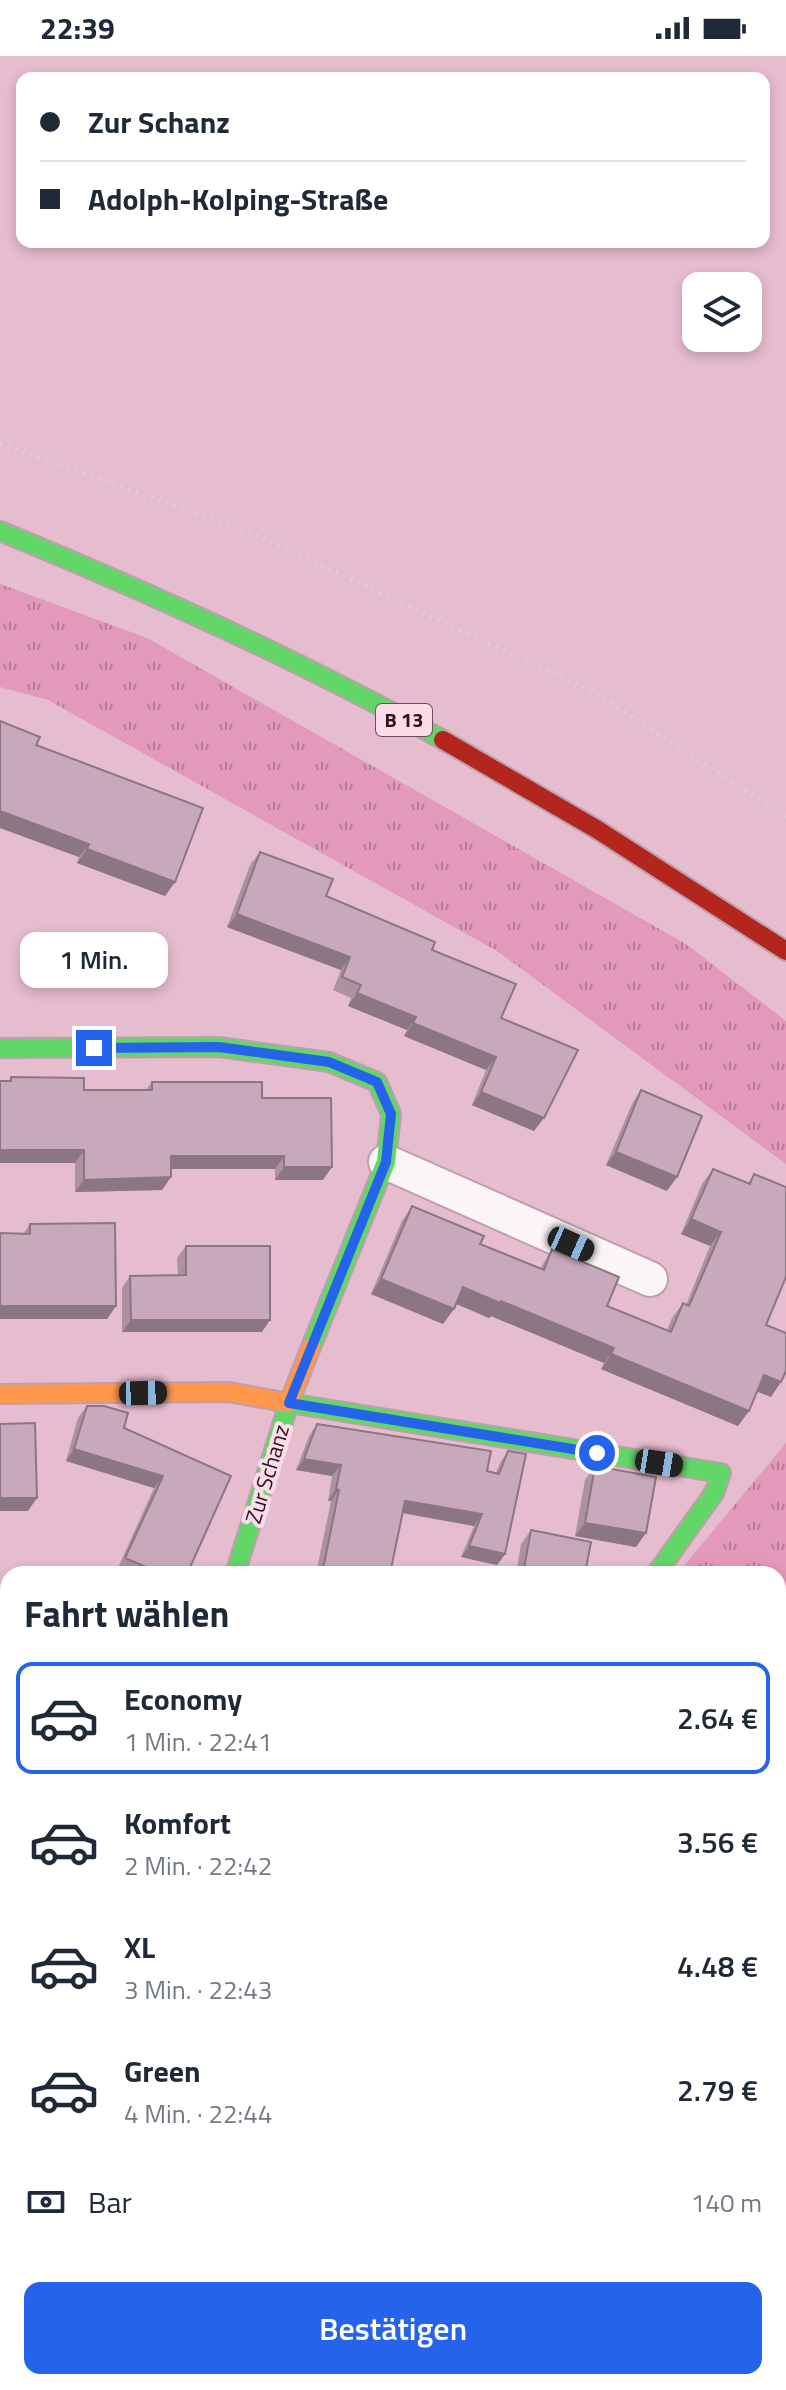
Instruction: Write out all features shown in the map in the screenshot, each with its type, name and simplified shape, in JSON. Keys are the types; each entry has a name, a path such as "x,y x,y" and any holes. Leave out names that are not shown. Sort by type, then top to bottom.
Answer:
{"street":[{"name":"B 13","path":"0,531 109,574 332,680 542,796 786,951"},
{"path":"0,1048 219,1047 329,1062 377,1082 391,1114 386,1162 289,1403 229,1392 0,1394"},
{"path":"386,1162 650,1279"},
{"name":"Zur Schanz","path":"238,1566 289,1403 721,1473 714,1493 662,1566"}],"path":[{"path":"0,444 251,533 594,692 786,817"}],"green space":[{"path":"0,584 147,638 686,944 786,1021 786,1164 497,951 48,700 0,687"},
{"path":"786,1443 786,1566 684,1566"}],"building":[{"path":"0,721 40,737 36,745 203,808 175,882 87,849 89,844 0,811"},
{"path":"260,852 333,879 326,896 435,942 432,950 516,984 501,1018 578,1050 544,1118 481,1092 496,1057 413,1023 416,1017 357,993 361,985 342,977 350,957 237,914"},
{"path":"11,1077 84,1078 84,1090 152,1090 152,1082 262,1082 262,1098 331,1098 332,1167 284,1167 284,1156 171,1156 171,1177 84,1180 84,1150 0,1150 0,1081 11,1081"},
{"path":"641,1090 702,1116 677,1177 616,1152"},
{"path":"713,1169 750,1184 754,1174 786,1187 786,1277 766,1325 786,1333 786,1371 781,1382 764,1375 749,1411 611,1354 614,1348 463,1287 454,1309 381,1279 412,1206 484,1236 480,1244 544,1270 552,1249 619,1277 607,1306 671,1332 683,1303 689,1306 721,1232 691,1219"},
{"path":"115,1223 116,1306 0,1306 0,1233 30,1234 30,1224"},
{"path":"186,1246 270,1246 270,1320 131,1320 130,1276 186,1275"},
{"path":"87,1406 104,1406 128,1413 124,1428 231,1476 191,1566 144,1566 125,1558 163,1476 74,1449"},
{"path":"35,1423 37,1498 0,1498 0,1424"},
{"path":"317,1424 491,1451 487,1471 499,1474 508,1451 526,1454 505,1554 469,1546 482,1514 405,1501 392,1566 324,1566 341,1465 304,1459"},
{"path":"595,1466 656,1477 646,1533 585,1523"},
{"path":"531,1530 591,1542 586,1566 524,1566"}],"traffic: fast":[{"path":"0,531 224,629 335,682 443,740"},
{"path":"0,1048 219,1047 329,1062 377,1082 391,1114 386,1162 311,1347"},
{"path":"238,1566 289,1403 721,1473 714,1493 662,1566"}],"traffic: slow":[{"path":"0,1394 229,1392 289,1403 311,1347"}],"traffic: jam":[{"path":"443,740 598,830 786,951"}],"route":[{"path":"94,1048 219,1047 329,1062 377,1082 391,1114 386,1162 289,1403 597,1453"}]}
